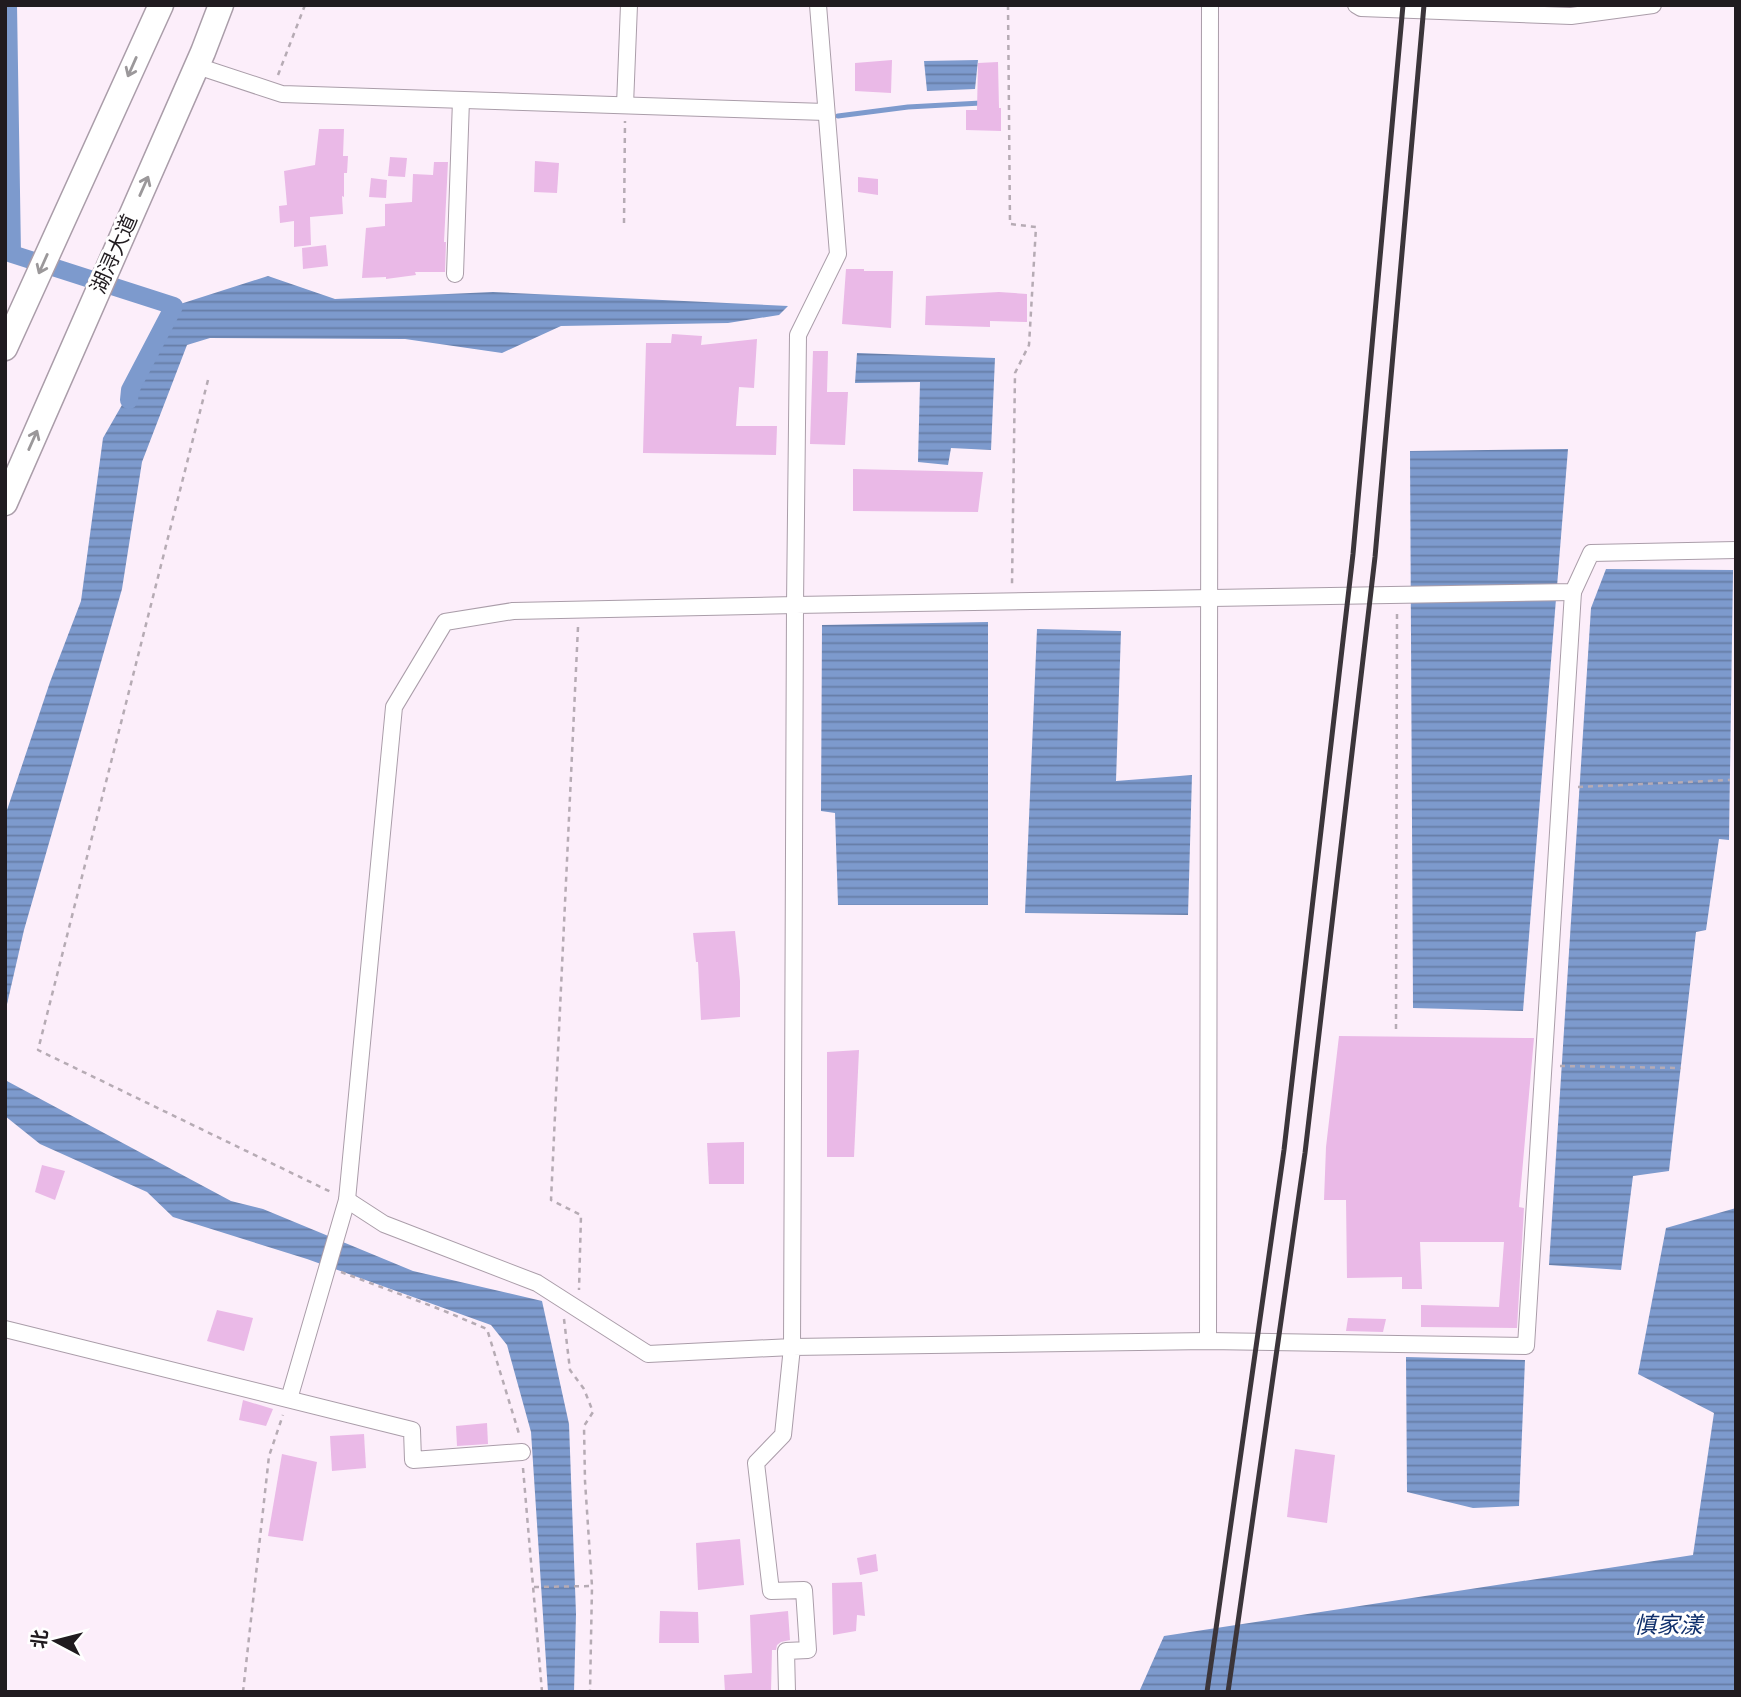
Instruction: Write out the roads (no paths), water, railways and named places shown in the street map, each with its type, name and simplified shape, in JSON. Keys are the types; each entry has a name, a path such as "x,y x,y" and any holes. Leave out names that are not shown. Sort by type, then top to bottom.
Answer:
{"main road":[{"path":"5,348 161,5"},
{"name":"湖浔大道","path":"5,503 197,66 221,5"}],"street":[{"path":"625,105 629,5"},
{"path":"787,1692 786,1651 808,1650 804,1590 771,1591 756,1463 783,1435 792,1347 798,335 838,254 818,5"},
{"path":"1208,1341 1210,5"},
{"path":"1356,5 1361,8 1571,16 1653,5"},
{"path":"197,66 282,94 826,112"},
{"path":"455,274 461,100"},
{"path":"347,1200 384,1224 537,1283 648,1354 792,1347 1208,1341 1525,1346 1573,592 1591,553 1736,550"},
{"path":"289,1399 347,1200 394,707 444,622 513,611 1573,592"},
{"path":"5,1329 412,1430 413,1460 522,1452"}],"water":[{"path":"978,60 975,89 927,91 924,61"},
{"path":"268,276 335,299 493,292 788,306 779,315 728,323 561,326 502,353 405,339 210,338 187,345 142,462 122,589 24,930 5,1013 5,816 50,682 81,601 103,438 174,306"},
{"path":"857,353 995,358 991,450 951,448 948,465 918,462 920,382 855,383"},
{"path":"1568,449 1523,1011 1413,1008 1410,451"},
{"path":"1606,569 1733,570 1729,840 1719,839 1706,930 1696,932 1669,1171 1633,1176 1621,1270 1549,1265 1591,608"},
{"path":"988,622 988,905 838,905 835,813 821,811 822,625"},
{"path":"1037,629 1121,631 1116,781 1192,775 1188,915 1025,913"},
{"path":"5,1080 231,1201 263,1209 413,1271 542,1301 569,1424 576,1614 574,1692 548,1692 531,1432 507,1345 491,1325 307,1259 173,1217 147,1192 40,1144 5,1116"},
{"name":"慎家漾","path":"1736,1208 1736,1692 1139,1692 1164,1636 1693,1555 1714,1413 1638,1374 1666,1228"},
{"path":"1406,1357 1525,1360 1519,1506 1473,1508 1407,1492"}],"waterway":[{"path":"8,5 12,254 174,306 130,390 129,400"},
{"path":"838,116 908,107 981,103"},
{"path":"5,157 11,156"}],"railway":[{"path":"1207,1692 1284,1150 1353,554 1403,5"},
{"path":"1228,1692 1305,1153 1375,557 1424,5"}]}
